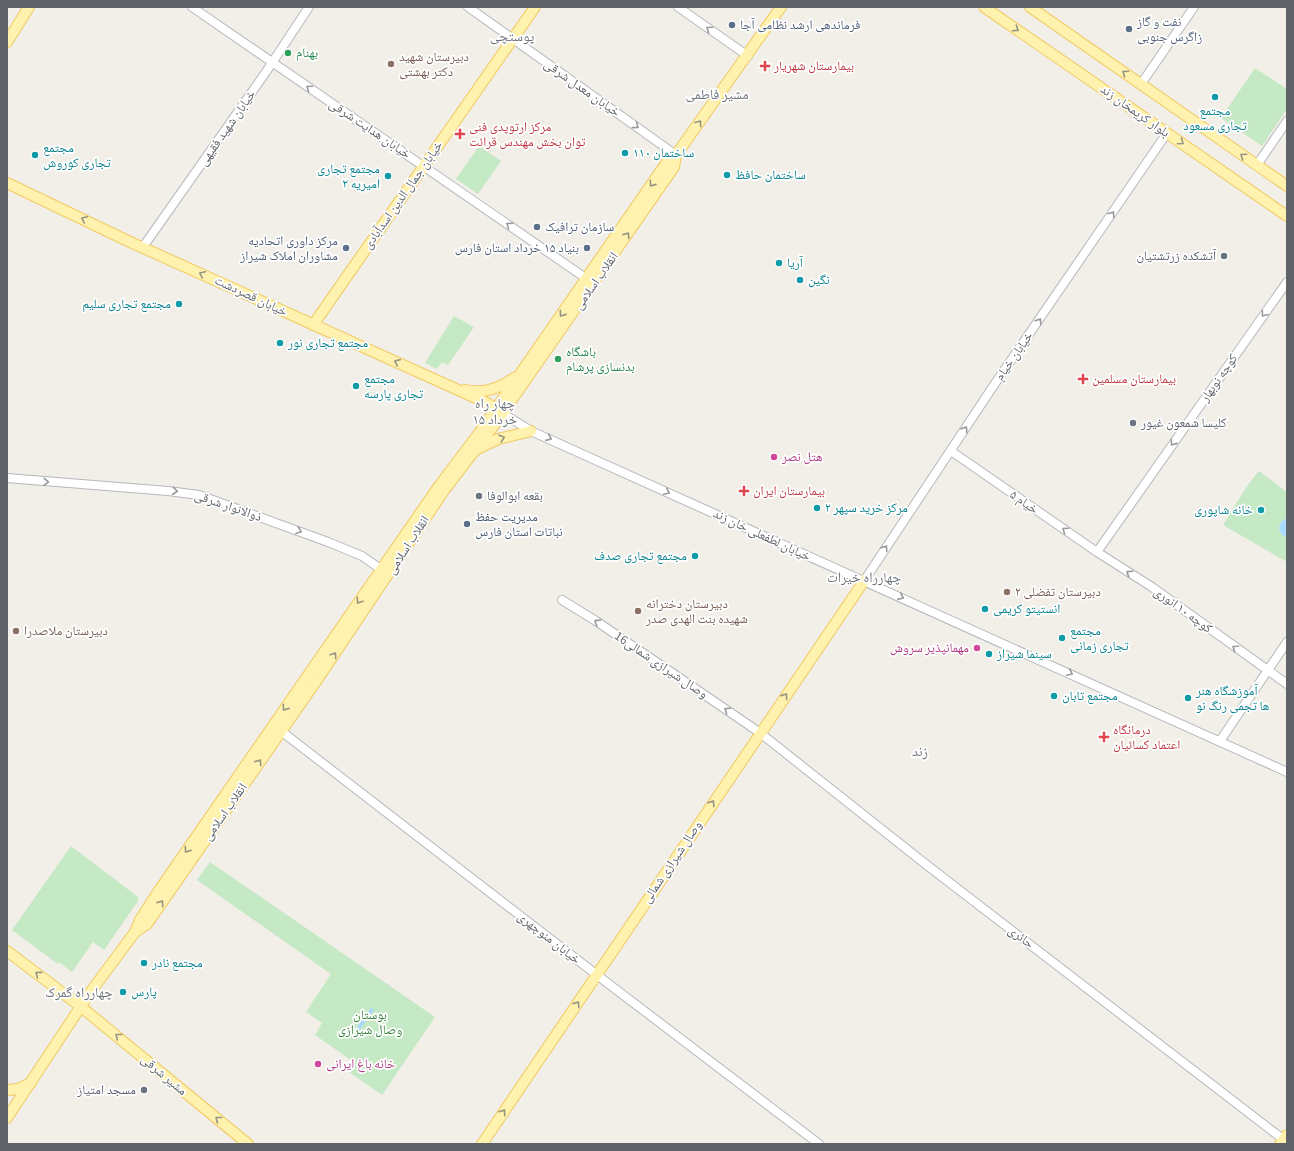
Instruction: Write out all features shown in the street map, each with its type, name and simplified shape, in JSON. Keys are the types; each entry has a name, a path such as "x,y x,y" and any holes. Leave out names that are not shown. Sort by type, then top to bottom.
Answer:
{"main road":[{"path":"7,42 29,7"},
{"name":"خیابان جمال الدین اسدآبادی","path":"313,325 535,7"},
{"name":"انقلاب اسلامی","path":"8,1113 31,1083 80,1006 136,932 147,924 281,731 385,572 475,450 520,374 667,162 676,155 748,56 781,7"},
{"name":"بلوار کریمخان زند","path":"984,7 1287,216"},
{"name":"بلوار کریمخان زند","path":"1030,7 1287,186"},
{"name":"انقلاب اسلامی","path":"136,932 140,920 162,886 498,411 670,173 674,167 676,155"},
{"name":"خیابان قصردشت","path":"7,183 313,325 487,403 498,411"},
{"path":"448,386 473,391 492,390 501,387 520,374"},
{"path":"475,450 498,439 531,430"},
{"name":"وصال شیرازی شمالی","path":"482,1144 760,732 864,581"},
{"name":"مشیر شرقی","path":"7,951 80,1006 248,1144"},
{"path":"7,1090 18,1089 31,1083"}],"street":[{"name":"خیابان هدایت شرقی","path":"192,7 587,279"},
{"name":"خیابان شهید فقیهی","path":"143,247 272,63 309,7"},
{"name":"خیابان معدل شرقی","path":"468,7 676,155"},
{"path":"678,7 748,56"},
{"path":"1141,84 1194,7"},
{"path":"1257,165 1287,121"},
{"name":"خیابان خیام","path":"864,581 1167,133"},
{"name":"کوچه نوبهار","path":"1097,552 1287,282"},
{"name":"خیابان لطفعلی خان زند","path":"498,411 531,430 1287,772"},
{"name":"۵ خیام","path":"951,451 1097,552"},
{"name":"ذوالانوار شرقی","path":"7,478 168,491 199,495 362,556 385,572"},
{"name":"کوچه ۱۰ انوری","path":"1097,552 1152,588 1287,684"},
{"name":"وصال شیرازی شمالی16","path":"562,600 596,621 760,732"},
{"path":"1220,741 1287,642"},
{"name":"خیابان منوچهری","path":"281,731 819,1144"},
{"name":"حائری","path":"760,732 928,866 1284,1140"}],"green space":[{"path":"1255,68 1287,89 1287,109 1262,146 1221,118"},
{"path":"479,146 501,161 478,194 456,179"},
{"path":"454,316 474,327 448,365 442,362 437,369 425,363"},
{"path":"1259,471 1287,492 1287,562 1223,525 1247,486"},
{"path":"71,846 138,897 138,901 104,950 93,942 72,972 59,962 58,964 12,930"},
{"name":"بوستان وصال شیرازی","path":"210,862 435,1017 382,1095 349,1072 355,1063 315,1035 322,1023 306,1012 331,974 197,880"}],"water":[{"path":"1287,518 1287,537 1281,534 1279,528 1281,522"},
{"path":"371,1008 374,1010 358,1032 355,1030"}],"place":[{"name":"فرماندهی ارشد نظامی آجا","path":"732,25"},
{"name":"نفت و گاز زاگرس جنوبی","path":"1129,29"},
{"name":"بهنام","path":"288,53"},
{"name":"دبیرستان شهید دکتر بهشتی","path":"391,64"},
{"name":"بیمارستان شهریار","path":"765,66"},
{"name":"مجتمع تجاری مسعود","path":"1215,97"},
{"name":"مرکز ارتوپدی فنی توان بخش مهندس قرائت","path":"460,134"},
{"name":"ساختمان ۱۱۰","path":"625,153"},
{"name":"مجتمع تجاری کوروش","path":"35,155"},
{"name":"ساختمان حافظ","path":"727,175"},
{"name":"مجتمع تجاری امیریه ۲","path":"388,176"},
{"name":"سازمان ترافیک","path":"537,227"},
{"name":"مرکز داوری اتحادیه مشاوران املاک شیراز","path":"346,248"},
{"name":"بنیاد ۱۵ خرداد استان فارس","path":"587,248"},
{"name":"آتشکده زرتشتیان","path":"1224,256"},
{"name":"آریا","path":"779,263"},
{"name":"نگین","path":"800,280"},
{"name":"مجتمع تجاری سلیم","path":"179,304"},
{"name":"مجتمع تجاری نور","path":"280,343"},
{"name":"باشگاه بدنسازی پرشام","path":"558,359"},
{"name":"بیمارستان مسلمین","path":"1083,379"},
{"name":"مجتمع تجاری پارسه","path":"356,386"},
{"name":"کلیسا شمعون غیور","path":"1133,423"},
{"name":"هتل نصر","path":"774,457"},
{"name":"بیمارستان ایران","path":"744,491"},
{"name":"بقعه ابوالوفا","path":"479,496"},
{"name":"مرکز خرید سپهر ۲","path":"817,508"},
{"name":"خانه شاپوری","path":"1261,510"},
{"name":"مدیریت حفظ نباتات استان فارس","path":"467,524"},
{"name":"مجتمع تجاری صدف","path":"695,556"},
{"name":"دبیرستان تفضلی ۲","path":"1007,592"},
{"name":"انستیتو کریمی","path":"985,609"},
{"name":"دبیرستان دخترانه شهیده بنت الهدی صدر","path":"638,611"},
{"name":"دبیرستان ملاصدرا","path":"16,631"},
{"name":"مجتمع تجاری زمانی","path":"1062,638"},
{"name":"مهمانپذیر سروش","path":"977,648"},
{"name":"سینما شیراز","path":"989,654"},
{"name":"مجتمع تابان","path":"1054,696"},
{"name":"آموزشگاه هنر ها تجمی رنگ نو","path":"1188,698"},
{"name":"درمانگاه اعتماد کسائیان","path":"1104,737"},
{"name":"مجتمع نادر","path":"144,963"},
{"name":"پارس","path":"123,992"},
{"name":"خانه باغ ایرانی","path":"318,1064"},
{"name":"مسجد امتیاز","path":"144,1090"}],"district":[{"name":"پوستچی","path":"512,37"},
{"name":"مشیر فاطمی","path":"717,95"},
{"name":"چهار راه ۱۵ خرداد","path":"495,412"},
{"name":"چهارراه خیرات","path":"864,578"},
{"name":"زند","path":"920,752"},
{"name":"چهارراه گمرک","path":"79,993"}]}
